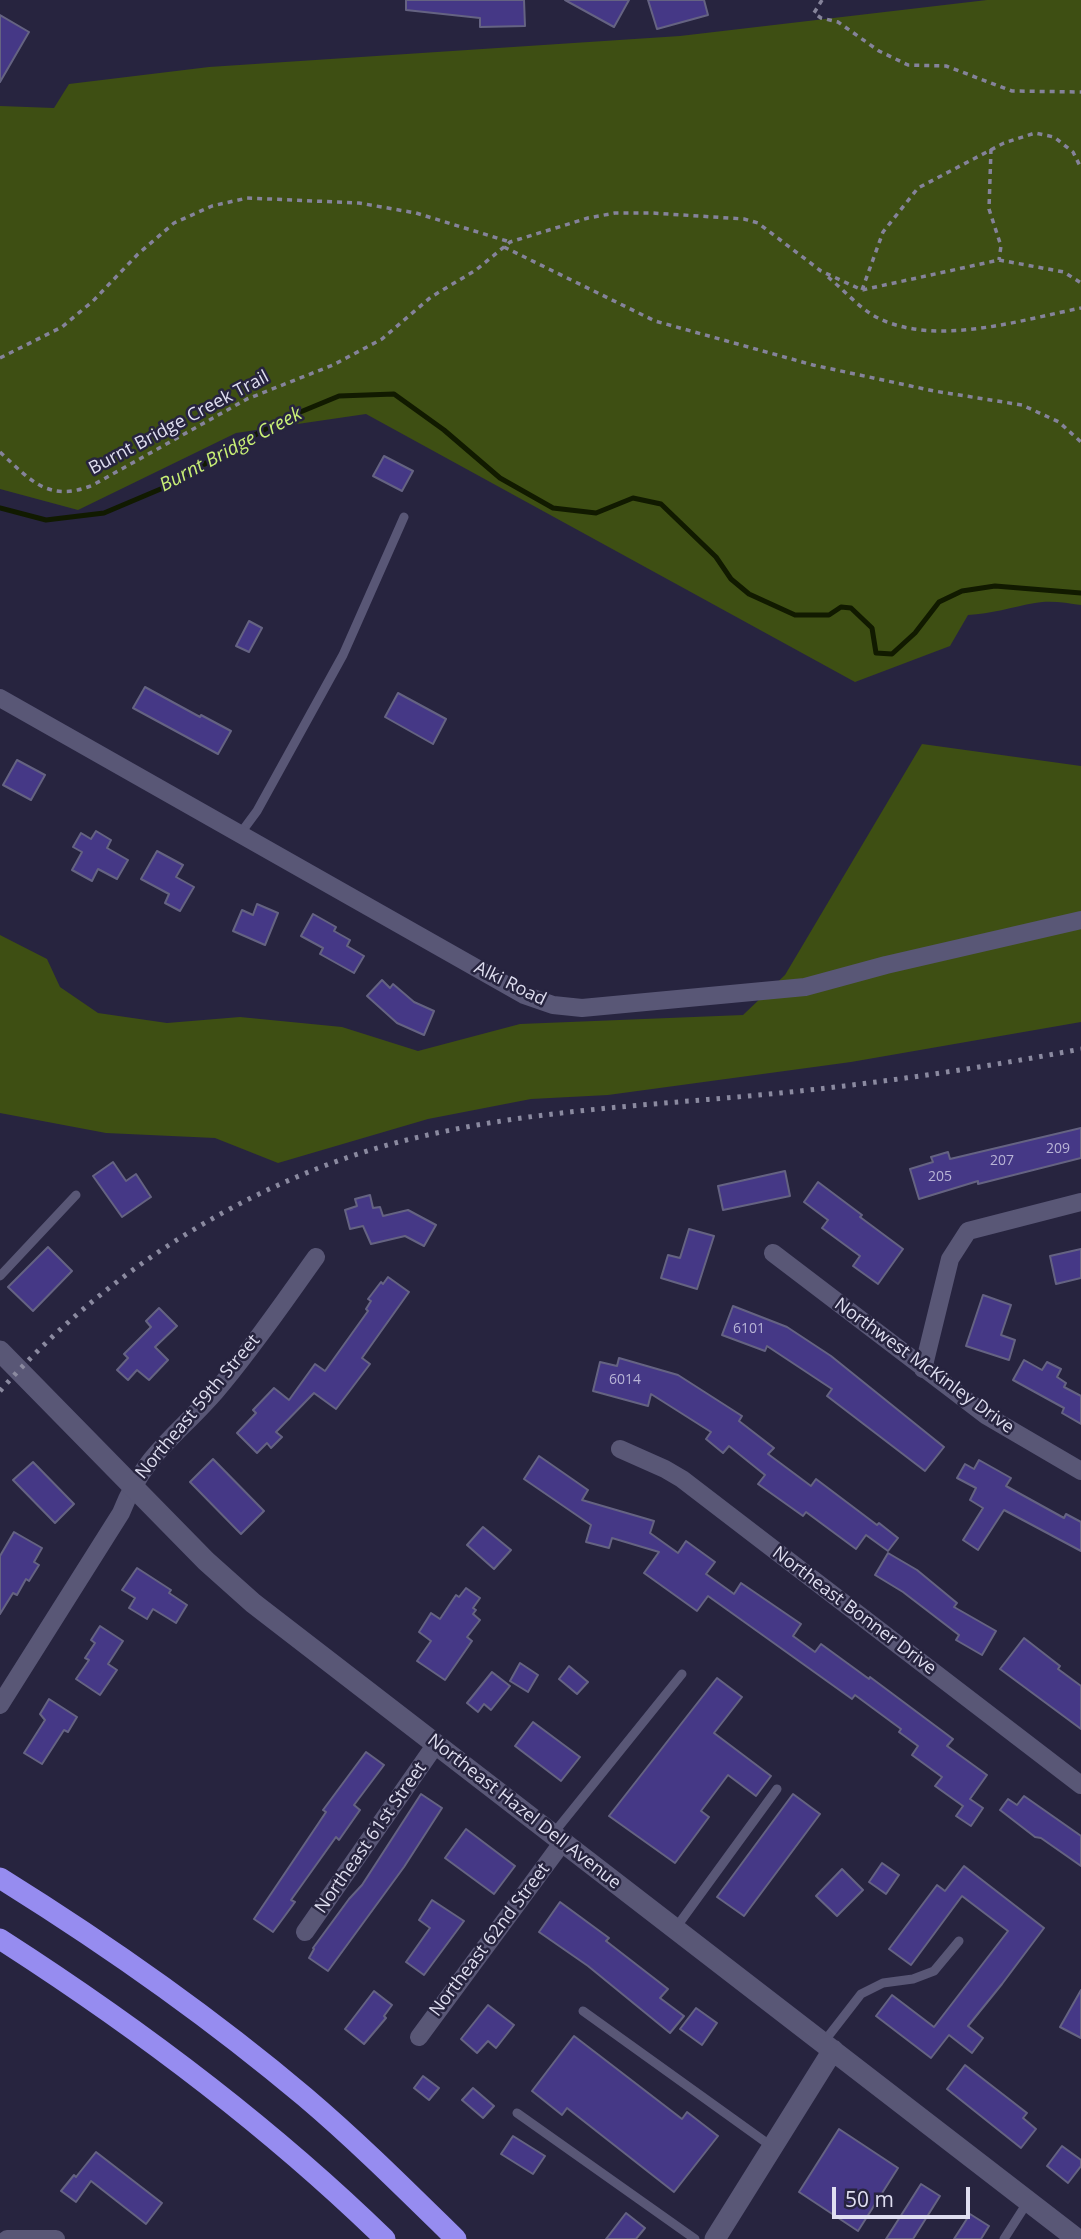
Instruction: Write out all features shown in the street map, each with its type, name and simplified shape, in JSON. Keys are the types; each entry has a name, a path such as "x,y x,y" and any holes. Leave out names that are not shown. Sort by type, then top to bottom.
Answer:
{"highway":[{"path":"0,1878 64,1918 251,2053 317,2108 456,2239"},
{"path":"0,1939 55,1974 249,2116 385,2239"}],"street":[{"name":"Alki Road","path":"0,698 524,995 553,1005 582,1008 805,987 886,964 1081,920"},
{"path":"923,1369 950,1259 968,1231 1081,1202"},
{"name":"Northwest McKinley Drive","path":"773,1253 987,1416 1081,1471"},
{"name":"Northeast 59th Street","path":"0,1705 121,1513 132,1486 150,1458 214,1393 247,1354 316,1257"},
{"name":"Northeast Hazel Dell Avenue","path":"0,1351 206,1560 253,1603 1077,2239"},
{"name":"Northeast Bonner Drive","path":"620,1449 682,1479 1081,1785"},
{"name":"Northeast 61st Street","path":"305,1932 436,1744"},
{"name":"Northeast 62nd Street","path":"419,2037 557,1839"},
{"path":"715,2239 773,2147 828,2046"},
{"path":"7,2239 56,2239"}],"lane":[{"path":"240,834 257,811 343,655 404,517"},
{"path":"0,1276 76,1195"},
{"path":"557,1839 682,1675"},
{"path":"674,1929 777,1789"},
{"path":"828,2046 861,1994 883,1983 913,1979 934,1971 959,1941"},
{"path":"583,2011 773,2147"},
{"path":"517,2113 695,2239"},
{"path":"1006,2238 1028,2201"}],"path":[{"path":"822,0 814,13 821,18 838,22 879,51 908,65 946,66 1012,91 1081,92"},
{"path":"862,290 883,232 918,188 991,149 1035,133 1054,137 1073,152 1081,168"},
{"path":"991,149 989,209 1001,246 999,260"},
{"path":"0,358 62,327 174,223 212,206 247,198 359,203 416,213 510,242"},
{"name":"Burnt Bridge Creek Trail","path":"0,452 37,485 63,493 77,492 247,398 333,365 383,339 431,297 476,270 510,242 588,218 615,214 723,216 758,223 875,317 901,328 944,331 1081,308"},
{"path":"504,247 655,321 813,365 934,391 1022,405 1059,422 1081,442"},
{"path":"862,290 999,260 1064,272 1081,283"},
{"name":"Burnt Bridge Creek Trail","path":"821,271 862,290"}],"green space":[{"path":"987,0 1081,0 1081,605 1041,602 968,615 950,646 855,682 366,414 236,433 78,510 0,489 0,106 54,108 69,84 209,67 680,36"},
{"path":"922,744 1081,766 1081,1022 851,1062 608,1095 531,1099 428,1119 278,1163 215,1138 106,1133 0,1113 0,935 47,959 60,987 98,1013 167,1023 240,1017 342,1027 418,1051 520,1024 743,1015 785,975"}],"building":[{"path":"406,0 524,0 525,26 480,27 480,18 406,10"},
{"path":"565,0 629,0 614,27"},
{"path":"648,0 704,0 708,15 657,29"},
{"path":"0,15 29,32 0,82"},
{"path":"384,456 413,471 402,491 373,476"},
{"path":"249,621 262,628 249,652 236,646"},
{"path":"145,687 231,731 218,754 133,708"},
{"path":"398,693 446,719 433,744 385,717"},
{"path":"17,760 45,775 31,800 3,785"},
{"path":"96,831 111,840 107,848 128,860 117,879 98,869 92,881 72,870 82,852 73,847 81,833 91,839"},
{"path":"157,851 183,865 176,877 194,887 180,911 165,903 169,894 141,879"},
{"path":"257,904 278,913 265,945 233,931 242,910 253,915"},
{"path":"313,914 336,927 334,931 350,940 347,946 364,956 354,973 320,954 323,948 301,936"},
{"path":"382,980 390,988 393,984 414,1002 434,1011 424,1035 397,1023 367,996"},
{"path":"1081,1128 1081,1158 978,1184 978,1181 919,1199 910,1169 933,1162 931,1157 948,1152 950,1159"},
{"path":"113,1162 126,1181 136,1174 151,1197 122,1217 93,1176"},
{"path":"785,1171 790,1196 723,1210 718,1186"},
{"path":"818,1182 903,1249 878,1284 853,1266 860,1256 822,1228 828,1220 804,1202"},
{"path":"370,1195 373,1208 380,1207 383,1216 408,1210 436,1225 424,1246 405,1236 371,1244 363,1226 350,1229 345,1210 357,1206 355,1199"},
{"path":"689,1229 714,1236 697,1289 661,1278 668,1255 680,1258"},
{"path":"48,1247 72,1271 33,1311 8,1287"},
{"path":"1081,1249 1081,1278 1056,1284 1050,1256"},
{"path":"388,1277 409,1292 362,1358 370,1364 336,1409 314,1393 276,1432 282,1437 271,1448 267,1443 257,1453 237,1433 256,1413 253,1410 274,1388 289,1400 315,1364 325,1371 368,1311 366,1309 371,1301 368,1299"},
{"path":"983,1295 1011,1305 1001,1335 1015,1340 1009,1360 966,1346"},
{"path":"733,1306 787,1327 831,1356 944,1447 925,1471 827,1396 832,1389 767,1346 765,1351 722,1335"},
{"path":"159,1308 177,1326 155,1347 168,1360 149,1380 137,1370 128,1380 117,1370 128,1358 124,1354 151,1327 146,1321"},
{"path":"619,1358 678,1375 742,1416 739,1421 774,1448 768,1454 811,1486 816,1479 898,1538 888,1551 866,1535 856,1549 806,1512 803,1516 758,1484 765,1475 729,1446 723,1453 706,1439 711,1432 651,1394 648,1406 593,1391 600,1362 617,1366"},
{"path":"1024,1360 1042,1370 1047,1362 1061,1369 1057,1377 1066,1383 1064,1387 1081,1396 1081,1424 1062,1413 1064,1408 1013,1380"},
{"path":"539,1456 588,1490 582,1500 654,1521 650,1533 678,1553 686,1541 715,1562 706,1574 734,1594 741,1583 801,1624 793,1636 815,1652 821,1644 953,1739 947,1746 987,1775 970,1799 983,1808 971,1826 956,1816 963,1806 935,1786 942,1777 912,1755 918,1746 899,1732 901,1729 855,1695 852,1699 708,1596 697,1611 644,1573 659,1552 612,1538 609,1548 586,1542 591,1525 524,1479"},
{"path":"213,1459 264,1511 241,1534 190,1482"},
{"path":"979,1460 1011,1478 1006,1486 1064,1518 1066,1514 1081,1522 1081,1551 1004,1510 978,1550 963,1540 983,1508 970,1500 976,1488 957,1478 965,1464 974,1469"},
{"path":"33,1462 74,1504 55,1523 13,1480"},
{"path":"483,1527 511,1550 494,1569 467,1545"},
{"path":"14,1532 42,1548 34,1562 39,1565 29,1581 26,1579 17,1595 13,1593 0,1614 0,1556"},
{"path":"888,1553 917,1570 957,1603 954,1607 996,1631 982,1655 956,1640 959,1635 903,1592 875,1575"},
{"path":"137,1568 171,1590 169,1593 187,1605 176,1623 153,1609 147,1619 129,1608 135,1598 122,1590"},
{"path":"466,1588 480,1598 473,1608 476,1610 473,1614 480,1620 467,1637 472,1641 445,1680 417,1661 431,1641 419,1632 431,1613 440,1619 456,1595 459,1597"},
{"path":"100,1626 123,1641 108,1664 117,1670 100,1695 76,1679 89,1660 85,1658 95,1643 91,1640"},
{"path":"1024,1638 1081,1686 1081,1729 1000,1669"},
{"path":"520,1663 538,1675 528,1692 510,1681"},
{"path":"569,1666 588,1682 577,1694 559,1679"},
{"path":"492,1672 510,1686 491,1710 484,1704 478,1712 467,1703"},
{"path":"717,1678 742,1697 714,1733 771,1776 756,1796 728,1775 701,1811 709,1817 675,1863 609,1816"},
{"path":"49,1699 77,1717 68,1732 64,1730 42,1764 24,1753 45,1720 40,1714"},
{"path":"533,1722 580,1757 561,1781 515,1746"},
{"path":"366,1752 384,1765 354,1805 360,1810 339,1840 336,1837 291,1900 295,1902 273,1932 254,1919 326,1812 323,1810"},
{"path":"421,1794 442,1808 404,1867 328,1971 309,1958 313,1948 362,1885"},
{"path":"793,1794 820,1814 744,1916 717,1897"},
{"path":"1024,1796 1081,1836 1081,1866 1041,1838 1035,1837 1000,1810 1008,1799 1017,1805"},
{"path":"466,1829 515,1866 494,1894 445,1858"},
{"path":"882,1863 899,1875 886,1894 869,1882"},
{"path":"964,1866 1044,1928 968,2026 983,2038 972,2053 949,2035 931,2058 876,2016 892,1995 934,2027 1008,1931 962,1896 911,1965 889,1949 937,1885 945,1891"},
{"path":"842,1869 863,1890 837,1916 816,1896"},
{"path":"432,1900 464,1921 424,1975 406,1962 430,1928 419,1920"},
{"path":"560,1902 609,1938 606,1941 668,1989 660,1998 684,2016 670,2033 588,1966 539,1932"},
{"path":"1081,1990 1081,2038 1060,2027"},
{"path":"374,1991 392,2005 384,2016 386,2018 364,2044 345,2029"},
{"path":"488,2005 514,2025 496,2048 488,2041 477,2053 461,2039"},
{"path":"696,2008 717,2023 702,2045 680,2029"},
{"path":"574,2036 682,2119 687,2112 718,2136 674,2192 567,2108 562,2115 532,2091"},
{"path":"965,2065 1027,2113 1023,2118 1036,2129 1021,2148 947,2089"},
{"path":"423,2076 439,2088 429,2100 414,2088"},
{"path":"473,2088 494,2106 483,2118 462,2100"},
{"path":"839,2129 898,2168 858,2231 799,2192"},
{"path":"513,2136 545,2156 533,2174 501,2154"},
{"path":"1062,2146 1081,2160 1081,2166 1068,2183 1047,2166"},
{"path":"96,2152 162,2203 146,2224 91,2181 76,2202 61,2191"},
{"path":"921,2184 940,2196 913,2239 886,2239"},
{"path":"626,2213 645,2228 636,2239 606,2239"},
{"path":"970,2214 989,2226 981,2239 954,2239"}],"waterway":[{"name":"Burnt Bridge Creek","path":"0,508 46,520 104,513 163,488 281,420 339,396 394,394 444,430 500,478 553,508 596,513 633,498 661,504 716,557 731,579 749,594 795,615 829,615 841,607 851,608 872,628 876,653 892,654 915,633 939,602 962,591 995,586 1081,593"}],"railway":[{"path":"0,1391 42,1346 138,1266 245,1201 301,1175 359,1153 419,1137 508,1120 856,1085 1081,1049"}]}
